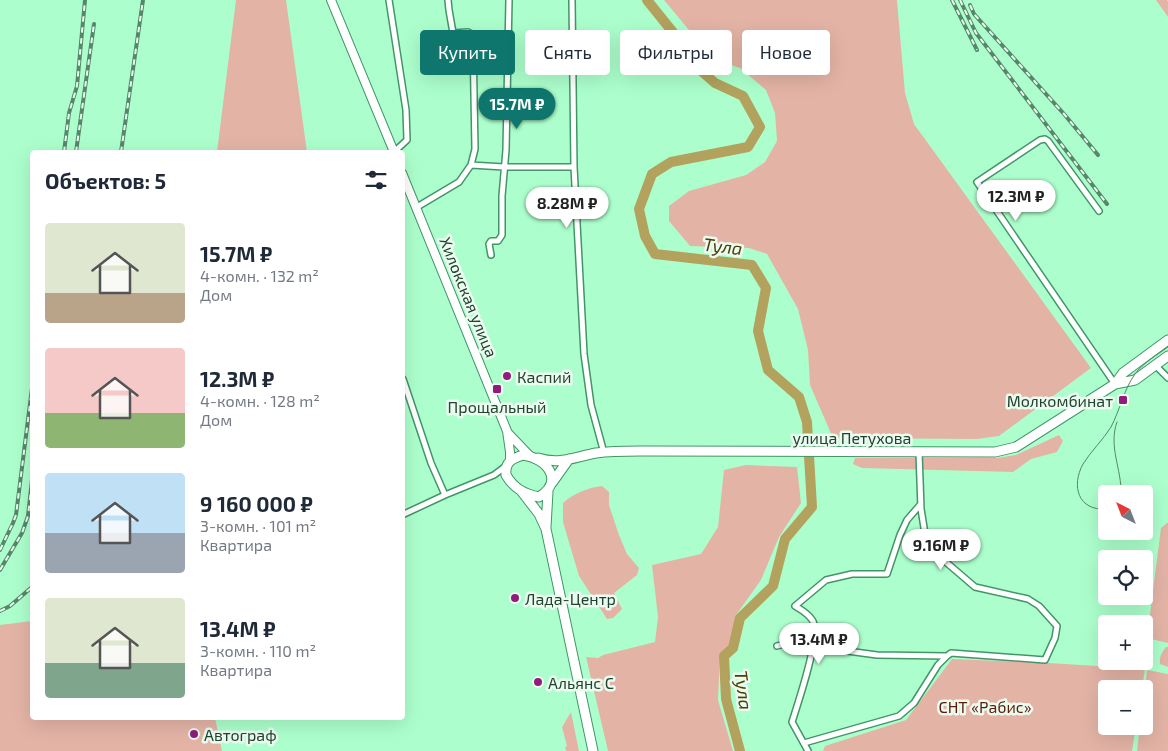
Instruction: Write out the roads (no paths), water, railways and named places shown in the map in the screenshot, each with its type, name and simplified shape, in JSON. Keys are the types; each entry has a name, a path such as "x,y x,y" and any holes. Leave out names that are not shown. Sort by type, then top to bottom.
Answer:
{"highway":[{"name":"улица Петухова","path":"1115,384 1123,373 1168,340"},
{"name":"улица Петухова","path":"534,457 549,462 604,452 640,451 995,452 1016,447 1115,384 1135,380 1168,356"},
{"path":"552,483 550,469 534,457 523,455 508,463 506,475 508,480 522,492 539,514 546,529 593,751"},
{"path":"546,529 548,492 552,483 570,459"},
{"path":"522,492 540,497 548,492"}],"main road":[{"path":"331,0 393,150"},
{"name":"Хилокская улица","path":"405,180 507,431"},
{"path":"507,431 534,457"},
{"path":"507,431 510,452 508,463"}],"street":[{"path":"388,0 406,110 407,128 406,140 396,150"},
{"path":"417,207 459,182 471,165 474,149 472,34 468,32 453,33 448,0"},
{"path":"490,255 489,244 491,241 498,241 502,235 506,150 508,0"},
{"path":"572,0 574,167 584,354 591,405 604,452"},
{"path":"1100,211 1048,140 1045,139 1040,140 977,182 1115,384"},
{"path":"471,165 574,167"},
{"path":"1156,365 1168,378"},
{"path":"405,385 431,463 444,495"},
{"path":"804,743 899,716 914,703 938,665 951,653 1045,660 1055,638 1057,626 1040,606 1028,599 975,587 933,551 926,540 921,504 919,452"},
{"path":"405,514 444,495 494,476 508,463"},
{"path":"494,476 508,480"},
{"path":"808,751 792,722 804,685 815,630 814,622 806,613 795,606 826,580 852,574 886,574 907,520 921,504"},
{"path":"777,646 788,643 877,655 947,656"}],"waterway":[{"name":"Тула","path":"647,0 680,41 698,68 715,83 743,96 760,127 748,147 671,162 652,174 639,209 645,236 655,254 752,265 766,288 758,331 768,370 799,397 807,422 812,507 785,539 773,586 740,618 733,648 724,656 726,699 740,751"}],"tram line":[{"path":"1098,509 1089,506 1080,496 1078,488 1079,472 1086,459 1111,427 1135,374 1146,363 1168,347"},
{"path":"1117,422 1114,440 1121,485"}],"railway":[{"path":"64,150 69,113 77,86 85,0"},
{"path":"121,150 143,0"},
{"path":"952,0 977,50"},
{"path":"960,0 976,33 1107,204"},
{"path":"970,5 974,14 1064,114 1098,155"},
{"path":"76,150 94,24"},
{"path":"0,550 16,515 30,404"},
{"path":"0,570 22,533 28,516 30,498"},
{"path":"0,611 10,606 30,589"}],"place":[{"name":"Каспий","path":"507,376"},
{"name":"Прощальный","path":"497,389"},
{"name":"Молкомбинат","path":"1123,400"},
{"name":"Лада-Центр","path":"515,598"},
{"name":"Альянс С","path":"538,682"},
{"name":"Автограф","path":"194,734"}],"park label":[{"name":"СНТ «Рабис»","path":"985,706"}]}
